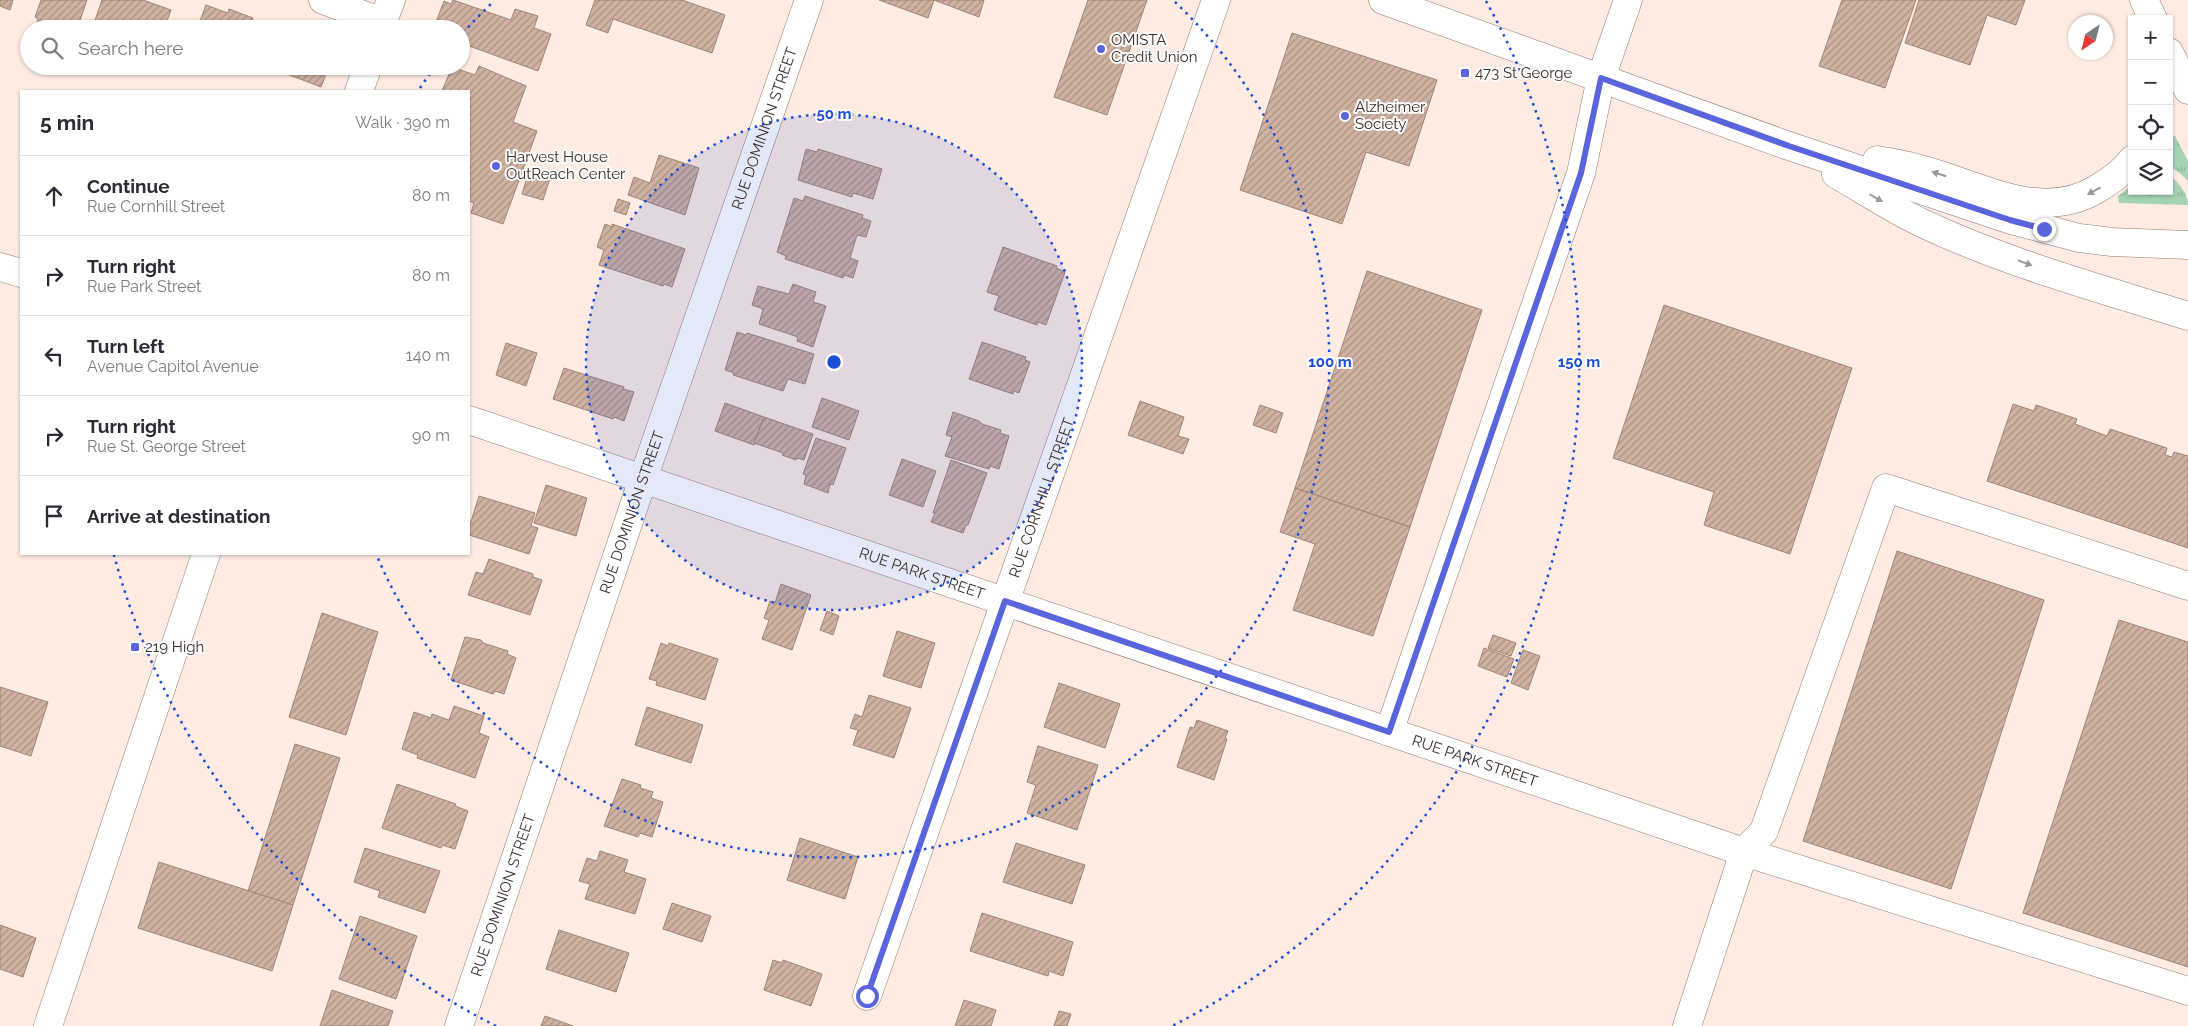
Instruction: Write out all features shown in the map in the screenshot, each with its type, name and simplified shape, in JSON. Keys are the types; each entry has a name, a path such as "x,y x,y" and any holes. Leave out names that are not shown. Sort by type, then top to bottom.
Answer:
{"street":[{"path":"324,0 384,17"},
{"name":"RUE DOMINION STREET","path":"459,1026 642,479 809,0"},
{"name":"RUE CORNHILL STREET","path":"867,996 1216,0"},
{"path":"1383,0 1789,146 2010,220 2079,238 2112,242 2188,245"},
{"path":"1389,732 1581,173 1601,78 1628,0"},
{"path":"2130,0 2135,15"},
{"path":"2144,0 2151,15"},
{"path":"2173,60 2188,90"},
{"path":"359,90 365,75"},
{"path":"1789,146 1909,166 2012,198 2040,204 2064,203 2090,194 2118,175 2128,164"},
{"path":"1789,146 1906,215 1960,240 2040,269 2188,316"},
{"path":"0,267 20,273"},
{"name":"RUE PARK STREET","path":"470,420 1744,852 2188,991"},
{"path":"1687,1026 1744,852 1764,830 1886,488 2188,586"},
{"path":"48,1026 206,555"}],"green space":[{"path":"2173,136 2175,136 2188,161 2188,181 2173,169"},
{"path":"2173,178 2182,188 2188,205 2119,203 2118,196 2128,188 2128,195 2173,195"}],"building":[{"path":"0,0 13,0 10,10 0,6"},
{"path":"41,0 87,0 80,20 38,20 35,17"},
{"path":"102,0 143,0 171,10 167,20 95,20"},
{"path":"453,0 511,20 515,9 538,16 534,28 551,34 538,71 470,46 470,20 437,20 444,1 451,4"},
{"path":"595,0 682,0 725,15 712,53 613,19 608,33 586,25"},
{"path":"879,0 934,0 928,18"},
{"path":"934,0 984,0 979,17"},
{"name":"OMISTA Credit Union","path":"1088,0 1147,0 1107,115 1054,97"},
{"path":"1842,0 1916,0 1885,88 1819,66"},
{"path":"1919,0 2025,0 2016,25 1987,15 1970,65 1905,43"},
{"path":"206,5 228,13 229,9 253,18 252,20 200,20"},
{"name":"Alzheimer Society","path":"1292,33 1437,80 1409,166 1366,152 1342,224 1240,190"},
{"name":"Harvest House OutReach Center","path":"479,66 526,86 513,122 537,131 503,224 471,213 474,203 470,201 470,90 442,90 449,75 470,75 470,73 475,75"},
{"path":"290,75 326,75 321,87"},
{"path":"806,149 817,152 818,149 882,169 873,199 853,193 852,197 798,180"},
{"path":"659,155 699,168 685,215 628,195 634,177 650,183"},
{"path":"529,171 550,178 543,200 522,194"},
{"path":"805,196 863,215 862,218 871,221 866,237 857,235 850,258 858,261 853,278 844,275 843,278 785,259 786,256 777,252 794,198 803,201"},
{"path":"618,199 630,203 626,215 614,211"},
{"path":"605,224 612,227 612,224 685,249 672,287 664,284 663,286 599,265 604,250 597,247"},
{"path":"1003,247 1057,266 1056,268 1065,272 1046,325 1038,322 1037,325 994,310 999,296 987,292"},
{"path":"1367,271 1482,310 1410,527 1295,488"},
{"path":"793,284 816,292 813,302 826,306 813,347 797,341 798,337 759,324 763,309 752,305 758,286 789,294"},
{"path":"1664,305 1852,368 1790,554 1704,525 1714,492 1613,458"},
{"path":"737,332 746,335 747,333 814,354 805,384 788,379 783,391 733,375 734,373 725,370"},
{"path":"982,342 1026,357 1025,360 1030,362 1019,393 1014,391 1013,394 969,379"},
{"path":"506,343 537,353 526,386 496,375"},
{"path":"564,368 634,392 624,421 553,399"},
{"path":"822,398 859,411 849,440 812,427"},
{"path":"1140,401 1184,417 1178,436 1189,439 1183,454 1128,435"},
{"path":"725,403 764,417 754,445 715,431"},
{"path":"2013,404 2034,411 2036,405 2077,419 2075,424 2107,436 2110,429 2167,448 2165,455 2172,457 2174,452 2188,456 2188,548 1987,481"},
{"path":"1260,405 1283,413 1276,433 1253,425"},
{"path":"953,412 1001,430 1000,433 1009,436 999,469 990,466 989,469 945,456 952,437 946,435"},
{"path":"764,417 813,434 804,460 797,458 796,460 782,455 783,453 754,443"},
{"path":"816,438 846,448 833,485 830,484 828,493 804,484 806,475 803,474"},
{"path":"902,459 936,471 923,507 889,495"},
{"path":"951,460 987,473 968,525 966,525 963,533 931,522"},
{"path":"546,485 587,498 576,536 534,523"},
{"path":"1295,488 1410,527 1373,636 1293,610 1315,544 1280,532"},
{"path":"479,496 535,513 531,526 538,528 529,554 470,535 470,525"},
{"path":"1897,551 2044,600 1951,889 1803,841"},
{"path":"489,559 533,574 533,577 542,580 530,615 468,595 476,572 483,574"},
{"path":"781,584 811,595 792,650 762,639 769,620 764,618 770,601 775,603"},
{"path":"827,611 839,616 833,635 820,630"},
{"path":"322,613 378,632 346,735 289,717"},
{"path":"2119,620 2188,642 2188,967 2023,913"},
{"path":"897,631 935,643 921,688 883,676"},
{"path":"1493,635 1516,643 1511,656 1488,648"},
{"path":"465,637 481,640 483,643 508,651 507,654 516,658 504,694 495,691 493,694 451,680"},
{"path":"661,643 668,646 669,643 718,659 705,700 656,685 657,681 649,679"},
{"path":"1484,648 1514,659 1507,677 1478,666"},
{"path":"1523,650 1540,656 1528,690 1511,683"},
{"path":"1059,683 1120,704 1105,748 1044,727"},
{"path":"0,687 48,702 31,756 0,746"},
{"path":"869,695 911,708 894,758 853,745 858,730 850,728 855,714 862,717"},
{"path":"454,706 484,716 479,733 489,737 475,778 417,758 418,755 402,749 414,712 431,718 432,714 449,720"},
{"path":"647,707 703,725 691,763 635,745"},
{"path":"1197,720 1228,731 1214,780 1177,767 1190,727 1194,728"},
{"path":"295,744 340,758 293,905 248,891"},
{"path":"1038,746 1098,765 1077,830 1027,813 1036,785 1027,782"},
{"path":"622,779 641,785 640,788 653,792 651,798 663,802 652,837 640,833 638,837 604,826"},
{"path":"397,784 456,804 455,806 468,811 455,849 442,845 441,848 382,828"},
{"path":"800,838 858,857 845,899 787,880"},
{"path":"1016,843 1085,865 1072,904 1003,882"},
{"path":"365,848 440,871 425,913 378,897 380,891 354,882"},
{"path":"600,851 628,860 624,872 646,879 635,914 585,899 590,884 579,881 587,858 597,861"},
{"path":"159,862 293,905 272,971 138,928"},
{"path":"672,903 711,916 702,942 663,929"},
{"path":"982,913 1073,942 1063,976 1049,971 1048,976 970,951"},
{"path":"360,916 417,936 396,999 339,979"},
{"path":"0,925 36,938 23,977 0,969"},
{"path":"559,930 629,953 616,992 546,969"},
{"path":"773,960 782,963 783,960 822,974 811,1006 764,990"},
{"path":"332,990 393,1011 388,1026 320,1026"},
{"path":"964,1000 996,1010 991,1026 955,1026"},
{"path":"1059,1011 1071,1014 1067,1026 1054,1026"},
{"path":"545,1016 573,1026 541,1026"}],"place":[{"name":"OMISTA Credit Union","path":"1101,49"},
{"name":"473 St George","path":"1465,73"},
{"name":"Alzheimer Society","path":"1345,116"},
{"name":"Harvest House OutReach Center","path":"496,166"},
{"name":"219 High","path":"135,647"}],"route":[{"path":"867,996 1005,601 1389,732 1581,173 1601,78 1789,146 2010,220 2044,229"}]}
